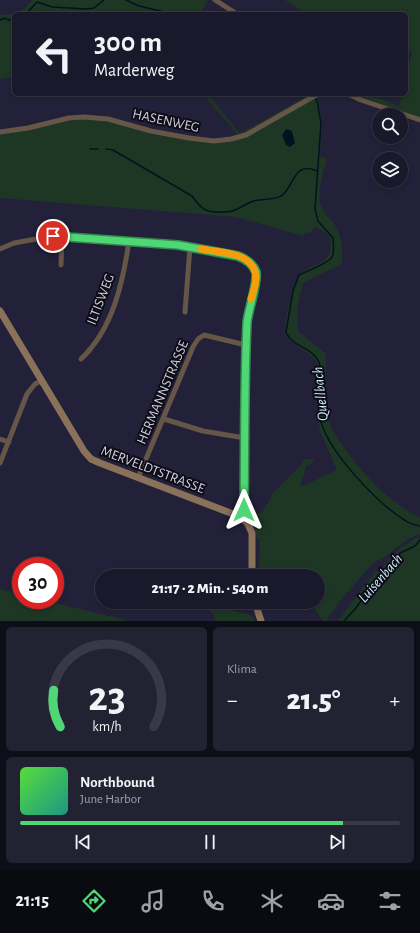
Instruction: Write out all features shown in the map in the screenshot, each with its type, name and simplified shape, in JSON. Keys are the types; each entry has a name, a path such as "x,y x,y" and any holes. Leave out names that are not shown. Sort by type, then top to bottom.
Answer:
{"main road":[{"name":"MERVELDTSTRASSE","path":"0,311 84,451 91,459 241,517"},
{"path":"241,517 248,524 252,534 252,569"},
{"path":"257,609 261,621"}],"street":[{"path":"215,0 234,12"},
{"name":"HASENWEG","path":"0,132 28,128 69,118 84,117 108,119 151,131 189,138 220,140 231,139 246,135 314,96"},
{"path":"353,96 380,107 420,120"},
{"path":"0,249 14,243 53,236 190,247 238,256 246,259 252,265 256,273 256,282 248,314 246,345 244,510 241,517"},
{"path":"60,265 62,237"},
{"name":"ILTISWEG","path":"81,358 96,341 114,305 122,281 129,242"},
{"path":"185,312 190,247"},
{"name":"HERMANNSTRASSE","path":"138,478 193,347 198,339 204,335 246,345"},
{"path":"0,463 27,394 35,384 41,381"},
{"path":"164,419 203,431 245,438"},
{"path":"0,439 9,442"}],"green space":[{"path":"32,0 208,0 201,12 18,12"},
{"path":"285,0 420,0 420,118 408,114 408,108 392,108 358,96 372,96 399,106 402,96 408,96 408,68 412,52 408,51 408,12 303,12"},
{"path":"12,14 12,77 0,79 0,15"},
{"path":"205,96 210,96 239,133 307,96 311,97 239,136"},
{"path":"318,97 322,123 320,157 327,158 320,185 320,201 322,209 336,227 340,235 342,264 303,283 297,308 298,331 326,354 328,416 335,435 367,477 397,504 420,518 420,534 408,539 386,556 373,563 339,602 327,621 323,621 315,609 325,609 325,569 258,569 260,539 257,539 255,528 249,514 262,513 270,500 271,495 302,464 303,459 314,459 311,464 306,466 301,487 337,470 320,431 317,407 318,365 310,354 294,344 287,337 285,325 288,307 298,276 310,267 326,259 329,254 330,237 315,227 308,234 306,232 303,236 236,217 0,198 0,133 82,119 104,121 131,127 227,141"},
{"path":"416,538 420,538 420,621 338,621 375,572 380,570 398,550"},
{"path":"0,589 12,592 12,609 64,609 64,605 129,621 0,621"},
{"path":"208,609 226,609 251,615 255,621 216,621 214,615"}],"water":[{"path":"286,129 292,131 295,143 290,147 286,145 282,135"}],"waterway":[{"name":"Quellbach","path":"28,12 37,2 52,7 87,9 94,8 104,0"},
{"name":"Quellbach","path":"126,0 139,6 164,12"},
{"name":"Quellbach","path":"0,20 5,18 8,20 12,19"},
{"name":"Quellbach","path":"314,96 317,101 321,123 315,209 318,221 333,238 334,247 332,257 327,262 299,275 293,291 286,332 293,341 312,353 319,362 321,373 320,417 324,430 342,459 354,475 381,502 408,522 420,526"},
{"path":"90,149 98,149"},
{"path":"106,149 113,150 192,196 203,208 214,212 232,211 254,201 272,199 281,196 289,187 298,172 303,169 317,171"},
{"name":"Luisenbach","path":"344,621 356,608 367,592 373,588 380,577 389,571 394,559 400,553 415,546 420,540"}],"slow traffic":[{"path":"201,249 238,256 246,259 252,265 256,273 256,282 251,299"}],"route":[{"path":"53,236 178,245 238,256 246,259 252,265 256,273 256,282 248,314 246,345 244,510"}]}
